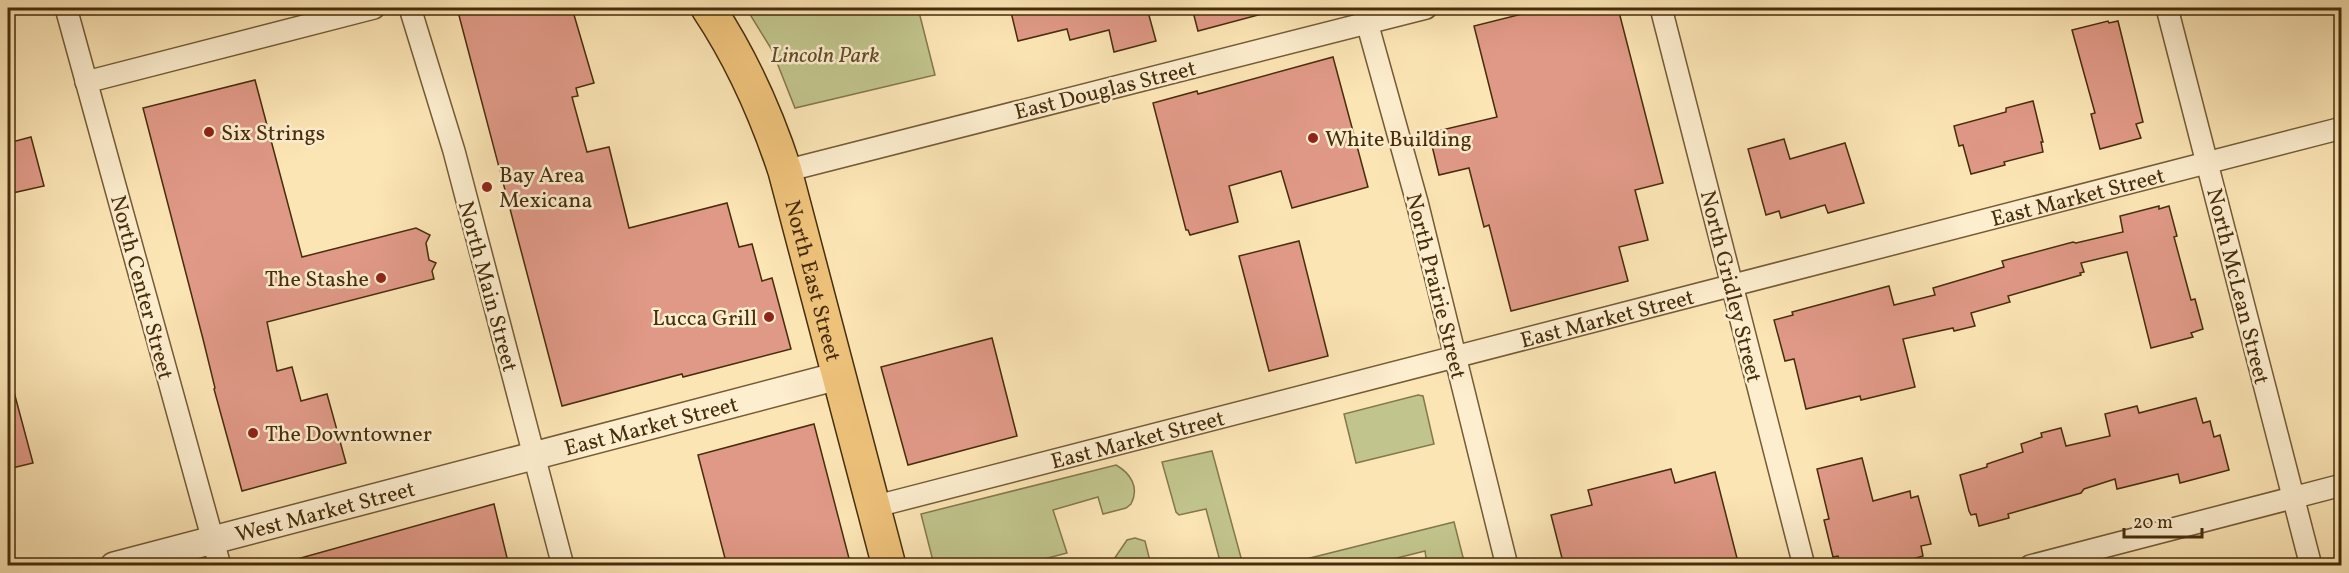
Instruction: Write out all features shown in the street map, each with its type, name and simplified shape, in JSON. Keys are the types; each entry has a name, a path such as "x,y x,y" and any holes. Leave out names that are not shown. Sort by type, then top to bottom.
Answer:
{"main road":[{"name":"North East Street","path":"708,8 724,32 754,90 785,171 889,566"}],"street":[{"name":"North Center Street","path":"66,8 216,553"},
{"path":"86,82 374,8"},
{"name":"North Main Street","path":"410,8 453,152 563,566"},
{"name":"East Douglas Street","path":"785,171 1364,15 1426,8"},
{"name":"North Gridley Street","path":"1661,8 1804,566"},
{"name":"North McLean Street","path":"2167,8 2311,566"},
{"name":"North Prairie Street","path":"1364,15 1417,202 1507,566"},
{"name":"East Market Street","path":"873,507 2342,128"},
{"name":"East Market Street","path":"534,456 838,376"},
{"name":"West Market Street","path":"114,566 216,553 534,456"},
{"path":"2030,566 2228,516 2342,484"}],"green space":[{"name":"Lincoln Park","path":"746,8 918,8 935,75 795,108 772,50"},
{"path":"1418,395 1423,396 1434,444 1356,463 1344,414"},
{"path":"1212,451 1243,565 1221,565 1206,509 1179,515 1176,512 1162,462"},
{"path":"1116,465 1126,472 1134,486 1134,498 1126,508 1103,514 1098,497 1053,510 1067,553 1021,565 934,565 921,514"},
{"path":"1454,522 1465,565 1427,565 1425,551 1369,565 1282,565"},
{"path":"1135,538 1145,541 1151,565 1110,565 1127,540"}],"building":[{"path":"457,8 572,8 594,83 576,88 578,96 572,97 587,152 609,147 629,228 727,203 739,247 752,244 762,281 772,278 791,349 683,377 682,374 562,406"},
{"path":"1010,8 1147,8 1156,41 1114,52 1109,30 1070,40 1067,29 1018,41"},
{"path":"1192,8 1261,8 1262,14 1198,31"},
{"path":"1546,8 1618,8 1663,183 1635,190 1648,240 1619,247 1628,281 1511,311 1489,225 1484,227 1469,168 1439,175 1429,133 1497,117 1474,26"},
{"path":"2108,21 2109,23 2118,21 2143,122 2136,124 2141,138 2100,149 2091,114 2095,113 2072,30"},
{"name":"White Building","path":"1333,57 1368,187 1292,208 1281,171 1229,186 1238,222 1190,235 1186,230 1153,103 1197,91 1198,94"},
{"path":"255,80 302,257 416,228 430,235 426,243 429,260 436,263 432,271 434,279 267,322 277,371 292,367 301,401 327,394 346,463 242,491 143,108"},
{"path":"2033,101 2043,142 2041,142 2043,152 2004,162 2005,165 1971,174 1963,145 1959,146 1954,126 2006,112 2006,108"},
{"path":"31,137 44,186 8,194 8,143"},
{"path":"1784,139 1790,159 1845,143 1864,203 1828,213 1825,205 1781,218 1779,211 1766,215 1748,149"},
{"path":"2159,206 2159,209 2169,206 2177,236 2174,237 2191,300 2195,299 2203,329 2191,333 2193,337 2151,348 2127,252 2081,263 2084,272 2080,273 2081,275 2008,296 2010,302 1971,313 1975,326 1954,331 1953,328 1903,339 1915,387 1861,400 1860,396 1806,409 1794,359 1785,361 1774,320 1793,315 1792,312 1889,286 1894,305 1935,295 1933,288 2004,267 2002,261 2073,242 2123,232 2120,216"},
{"path":"1299,241 1328,356 1269,371 1239,256"},
{"path":"992,338 1017,436 908,465 881,367"},
{"path":"14,392 33,463 8,469 8,393"},
{"path":"2196,398 2203,423 2210,421 2214,437 2220,435 2229,470 2180,483 2178,474 2117,489 2115,479 2084,489 2081,493 2008,514 2009,518 1979,526 1976,514 1971,515 1960,475 2023,452 2021,444 2042,437 2041,433 2061,428 2066,446 2110,436 2105,414 2137,406 2139,413"},
{"path":"814,424 851,566 727,566 698,455"},
{"path":"1862,458 1873,501 1910,491 1911,498 1918,496 1931,544 1921,546 1923,556 1889,566 1841,566 1838,556 1833,557 1824,520 1829,519 1817,469"},
{"path":"1671,469 1675,483 1715,472 1739,566 1564,566 1551,515 1592,505 1588,490"},
{"path":"494,504 509,566 298,566 297,559"}],"place":[{"name":"Six Strings","path":"209,132"},
{"name":"White Building","path":"1313,138"},
{"name":"Bay Area Mexicana","path":"487,187"},
{"name":"The Stashe","path":"381,278"},
{"name":"Lucca Grill","path":"769,317"},
{"name":"The Downtowner","path":"253,433"}]}
